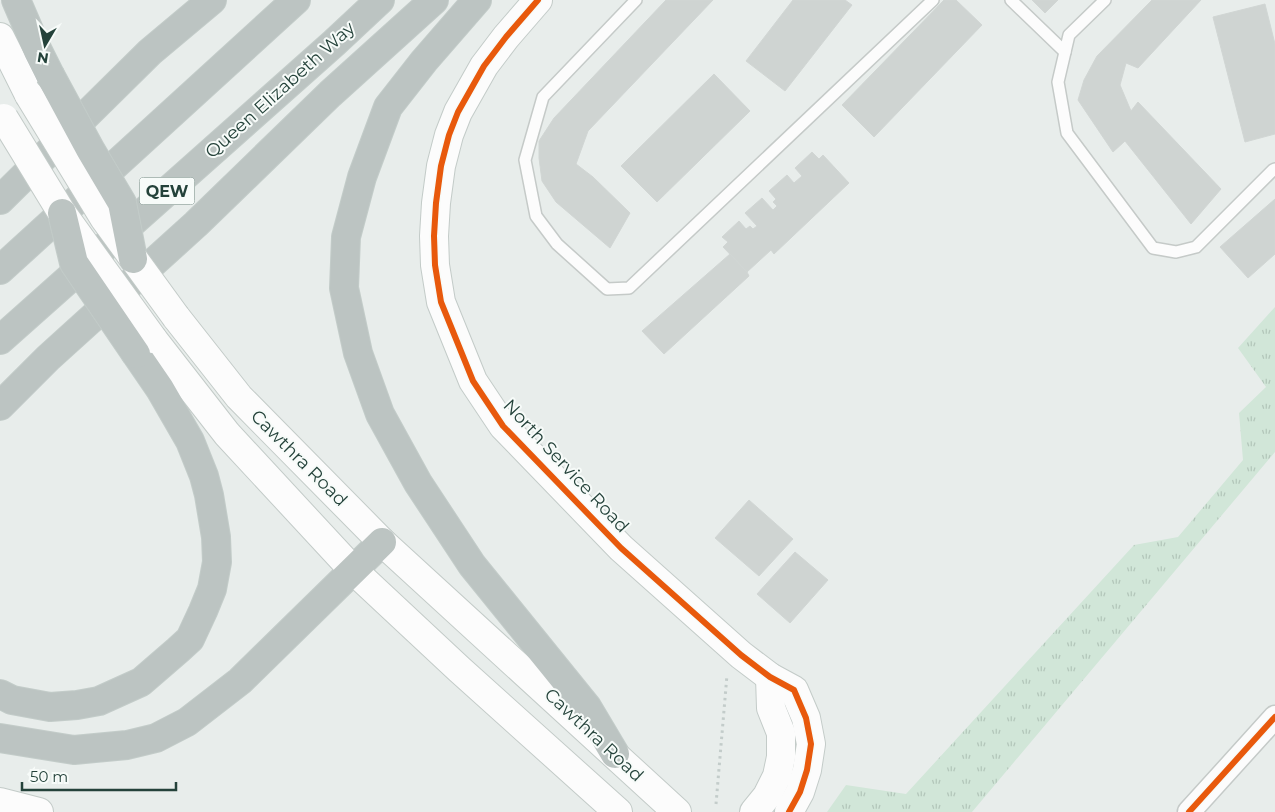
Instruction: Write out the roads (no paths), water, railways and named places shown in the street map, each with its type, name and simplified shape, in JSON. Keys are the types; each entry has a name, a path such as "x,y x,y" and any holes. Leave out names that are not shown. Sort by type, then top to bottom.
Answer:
{"highway":[{"path":"16,0 50,75 122,203 133,259"},
{"path":"0,200 150,52 212,0"},
{"name":"QEW","path":"0,270 296,0"},
{"name":"Queen Elizabeth Way","path":"0,340 380,0"},
{"path":"0,406 48,358 196,224 330,94 434,0"},
{"path":"477,0 424,61 388,108 362,177 346,237 344,288 358,353 380,414 418,483 472,565 587,707 615,754"},
{"path":"0,694 12,700 50,707 77,705 99,701 141,682 190,639 212,589 217,562 216,537 209,495 190,440 160,389 144,346 74,263 62,213"},
{"path":"0,738 74,750 127,745 156,738 187,722 240,681 382,542"}],"main road":[{"name":"North Service Road","path":"538,0 484,66 458,112 449,135 441,166 434,236 435,265 442,302 473,381 504,426 622,548 741,655 770,677 794,690 806,718 811,744 807,770 800,792 788,812"},
{"name":"Cawthra Road","path":"0,37 29,95 104,218 176,317 239,397 382,542 677,812"},
{"path":"2,114 62,213"},
{"name":"Cawthra Road","path":"144,346 353,570 459,670 618,812"},
{"path":"754,812 767,796 777,776 781,757 781,733 771,708 770,677"},
{"path":"0,802 39,812"}],"street":[{"path":"1189,812 1275,717"}],"lane":[{"path":"636,0 544,97 525,160 536,216 557,244 607,289 629,288 933,0"},
{"path":"1011,0 1065,52"},
{"path":"1105,0 1069,35 1058,82 1067,133 1153,248 1176,252 1196,247 1275,169"}]}
